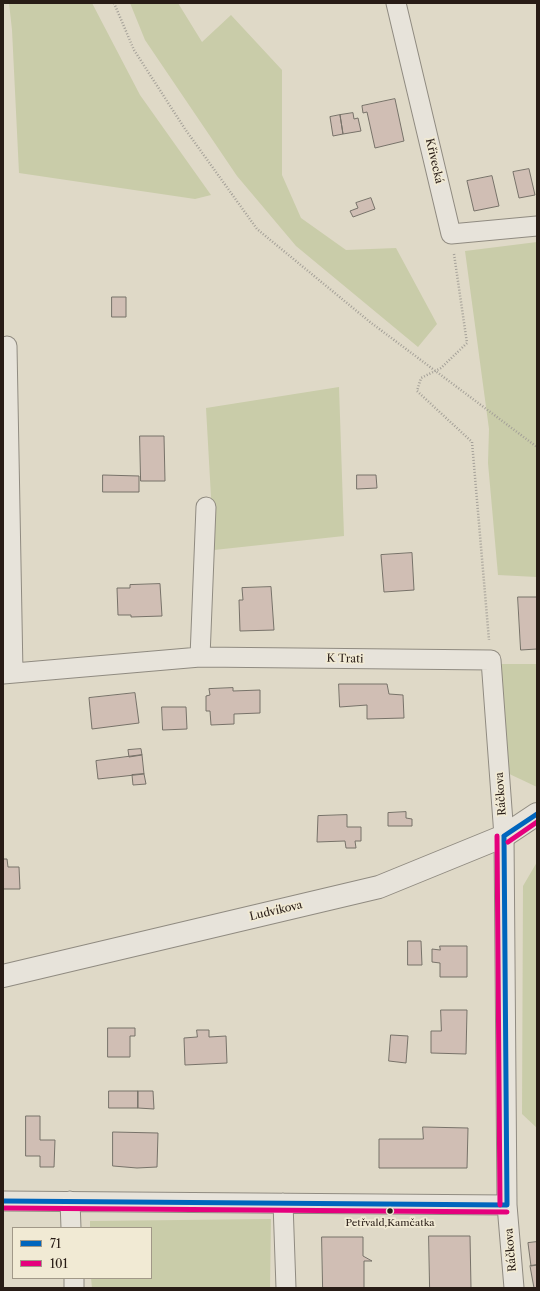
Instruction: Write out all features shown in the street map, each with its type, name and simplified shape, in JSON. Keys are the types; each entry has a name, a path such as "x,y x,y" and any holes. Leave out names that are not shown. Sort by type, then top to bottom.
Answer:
{"street":[{"name":"Křivecká","path":"396,3 451,234"},
{"path":"451,234 537,226"},
{"name":"K Trati","path":"7,346 8,673 200,657 491,660"},
{"path":"200,657 206,507"},
{"name":"Ráčkova","path":"491,660 504,836 507,1205 514,1288"},
{"name":"Ludvíkova","path":"3,976 379,887 504,836 537,814"},
{"path":"3,1201 507,1205"},
{"path":"70,1201 71,1227"},
{"path":"283,1203 286,1288"}],"path":[{"path":"114,3 134,50 185,129 257,228 370,322 537,447"},
{"path":"451,234 467,343 441,368 421,378 417,391 472,442 491,660"}],"green space":[{"path":"9,3 92,3 140,95 211,195 195,199 19,173 12,30"},
{"path":"130,3 178,3 202,42 231,15 282,70 282,175 301,218 346,250 396,248 437,324 418,347 296,246 237,176 145,40"},
{"path":"537,242 537,577 498,575 488,463 489,429 465,251"},
{"path":"339,387 344,536 214,550 206,408"},
{"path":"500,664 537,664 537,787 503,771"},
{"path":"537,862 537,1128 522,1114 523,886"},
{"path":"271,1219 270,1288 92,1288 91,1279 152,1279 152,1227 90,1227 90,1221"}],"building":[{"path":"395,99 404,141 375,148 367,112 363,113 362,106"},
{"path":"353,113 354,119 358,118 361,131 343,134 340,115"},
{"path":"340,115 343,134 333,136 330,117"},
{"path":"529,169 535,195 519,198 513,172"},
{"path":"492,176 499,206 474,211 467,181"},
{"path":"371,198 375,209 353,217 350,211 358,208 356,203"},
{"path":"112,297 126,297 126,317 112,317"},
{"path":"140,436 164,436 165,481 141,481"},
{"path":"103,475 139,476 139,492 103,492"},
{"path":"357,475 376,475 377,488 357,489"},
{"path":"412,553 414,590 384,592 381,555"},
{"path":"160,584 162,616 131,617 131,615 118,615 117,588 130,588 130,585"},
{"path":"271,587 274,630 240,631 239,600 243,600 242,588"},
{"path":"518,597 537,597 537,649 521,650"},
{"path":"339,684 387,684 389,694 403,695 404,718 367,719 367,705 340,707"},
{"path":"233,688 233,691 260,690 260,713 234,714 234,724 211,725 210,711 206,711 206,696 210,695 209,689"},
{"path":"135,693 139,723 92,729 89,698"},
{"path":"162,707 186,707 187,729 163,730"},
{"path":"141,749 142,755 129,757 128,750"},
{"path":"142,755 144,774 98,779 96,761"},
{"path":"144,774 146,784 133,785 132,775"},
{"path":"406,812 406,818 412,819 412,826 388,826 388,813"},
{"path":"347,815 347,827 361,827 361,841 355,841 356,848 346,848 345,841 317,842 318,816"},
{"path":"3,859 7,859 8,867 19,867 20,889 3,889"},
{"path":"408,941 421,941 422,965 408,965"},
{"path":"440,946 467,946 467,977 440,977 440,963 432,962 432,949 440,950"},
{"path":"441,1010 467,1010 466,1054 431,1053 431,1031 441,1031"},
{"path":"108,1028 135,1028 135,1036 130,1036 130,1057 108,1057"},
{"path":"197,1030 209,1030 209,1037 226,1036 227,1063 185,1065 184,1038 197,1037"},
{"path":"391,1035 408,1036 406,1063 389,1061"},
{"path":"109,1091 138,1091 138,1108 109,1108"},
{"path":"138,1091 153,1091 154,1109 138,1108"},
{"path":"26,1116 40,1116 40,1140 55,1140 54,1167 40,1167 40,1156 26,1156"},
{"path":"423,1127 468,1128 467,1168 379,1168 379,1139 423,1139"},
{"path":"113,1132 158,1133 157,1167 137,1168 113,1166"},
{"path":"429,1236 470,1236 471,1288 430,1288"},
{"path":"322,1237 363,1237 363,1256 372,1261 364,1261 364,1288 323,1288"},
{"path":"537,1242 537,1265 531,1266 528,1243"},
{"path":"537,1265 537,1288 534,1288 530,1266"}],"transit line":[{"name":"71","path":"504,836 537,814"},
{"name":"101","path":"508,842 537,822"},
{"name":"101","path":"497,836 500,1205"},
{"name":"71","path":"504,836 507,1205"},
{"name":"71","path":"3,1201 507,1205"},
{"name":"101","path":"3,1208 507,1212"}],"place":[{"name":"Petřvald,Kamčatka","path":"390,1211"}]}
